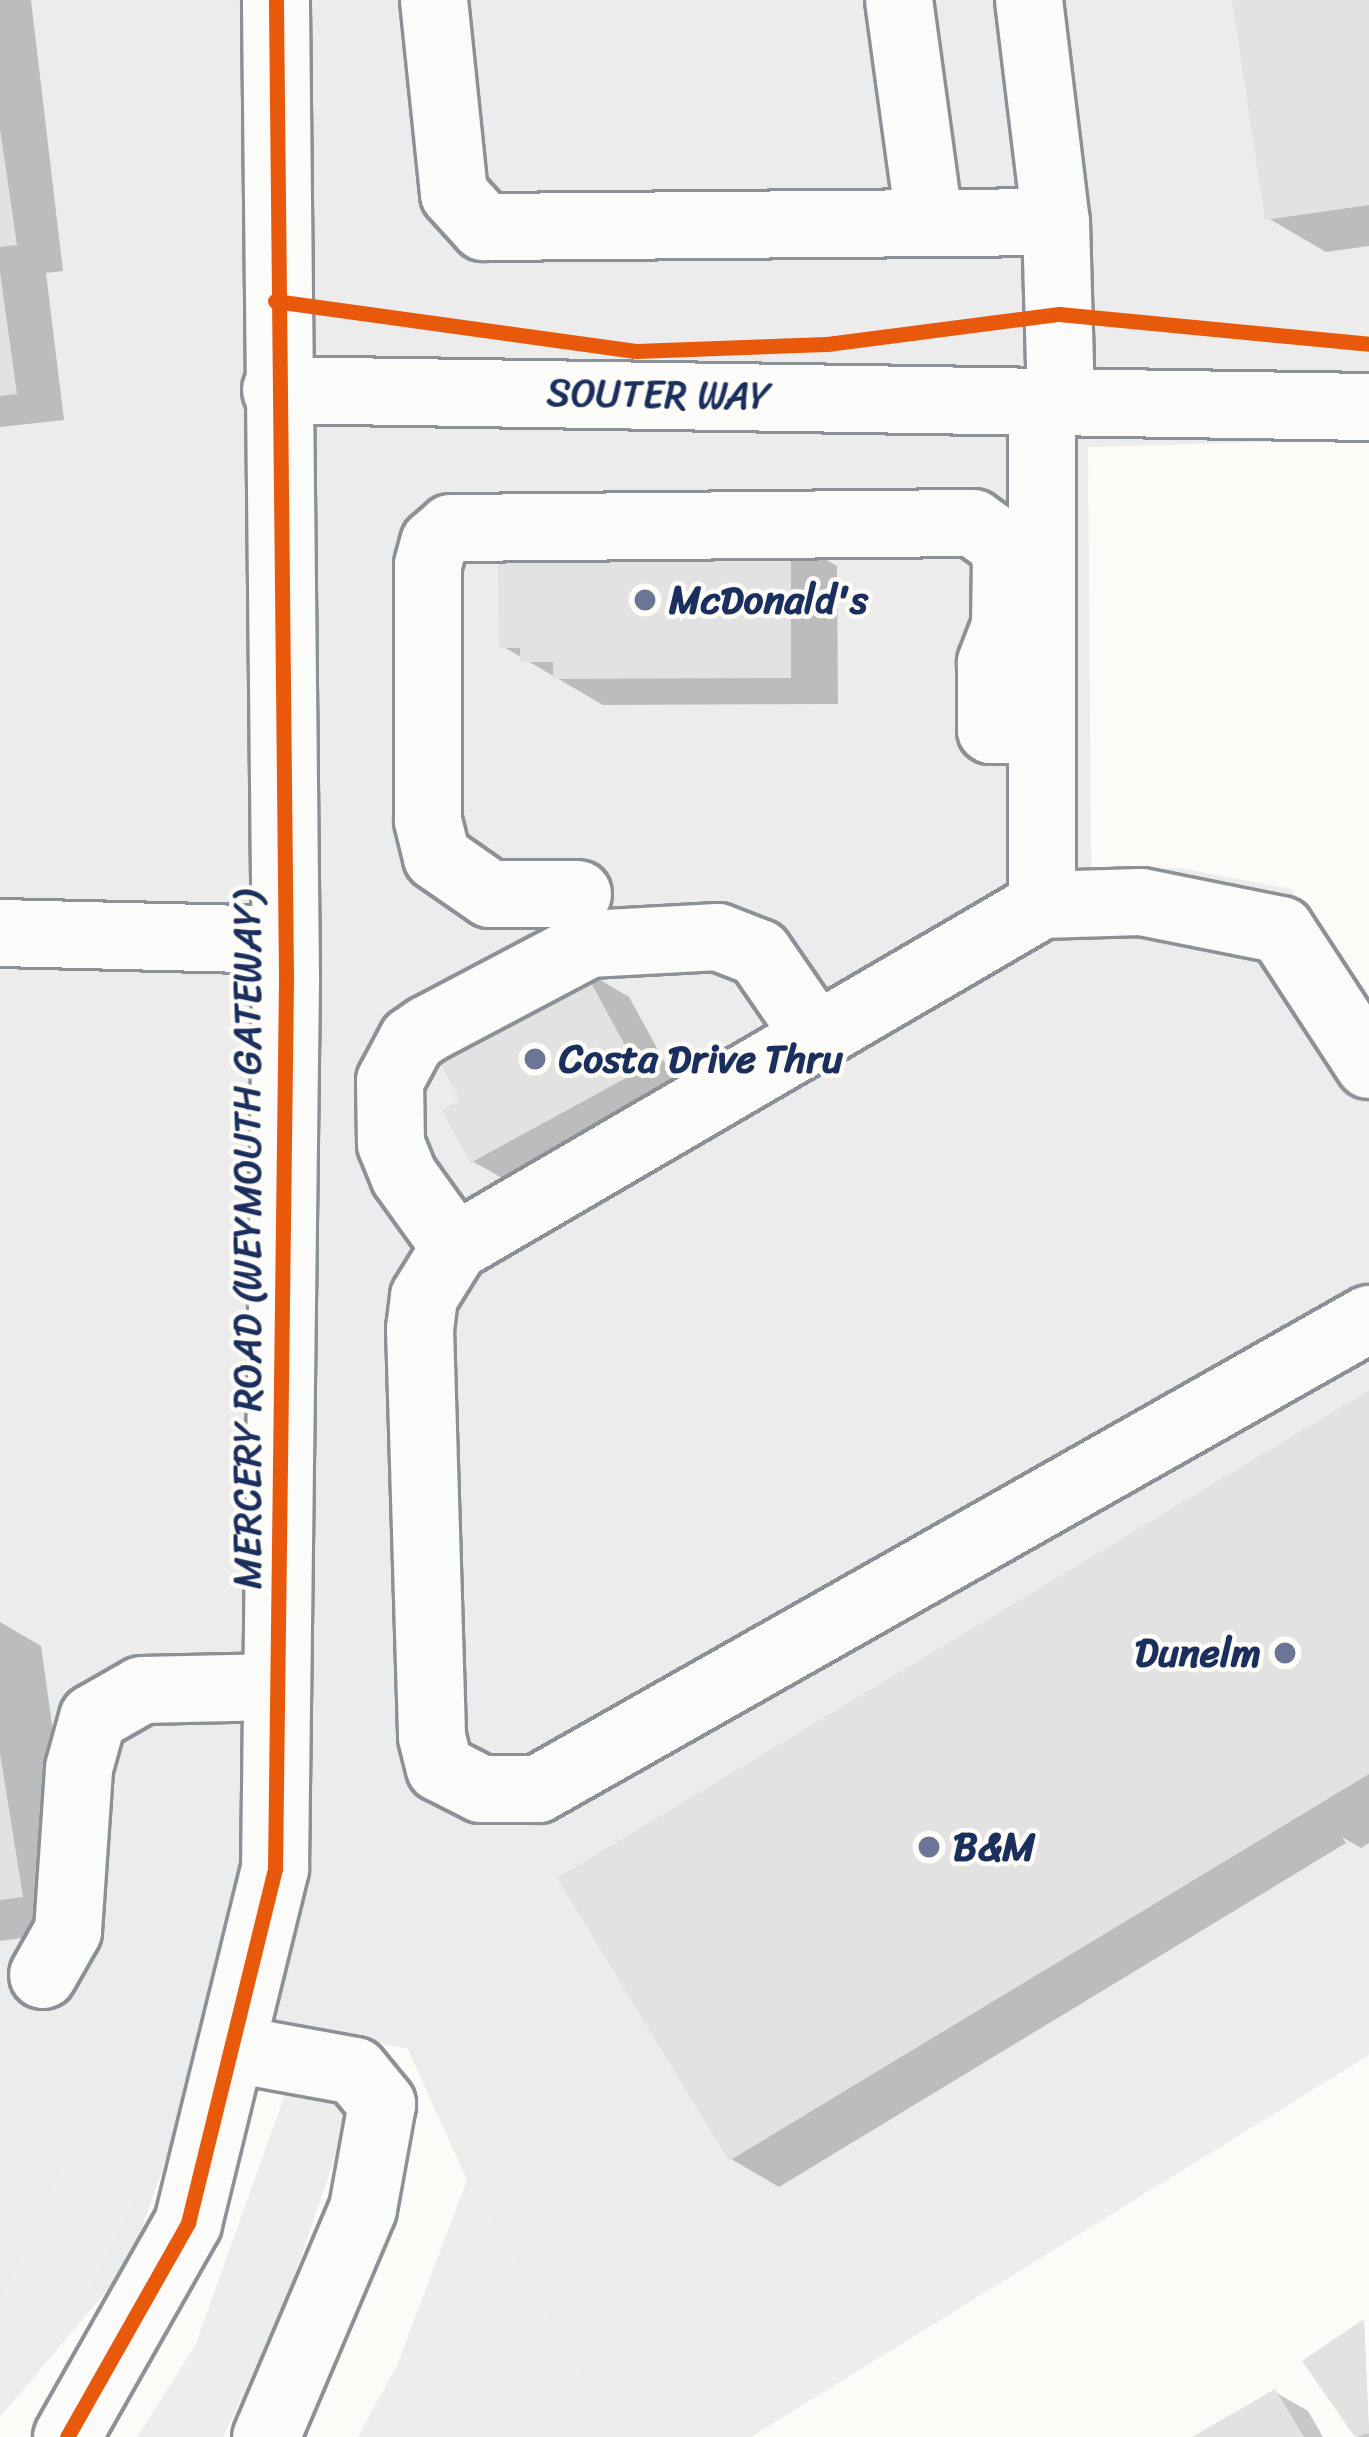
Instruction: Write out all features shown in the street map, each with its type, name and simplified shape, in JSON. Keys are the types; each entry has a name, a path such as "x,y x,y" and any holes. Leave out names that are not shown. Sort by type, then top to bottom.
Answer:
{"street":[{"name":"MERCERY ROAD (WEYMOUTH GATEWAY)","path":"67,2437 188,2223 275,1869 285,940 276,390 276,0"},
{"path":"434,0 454,194 484,227 1056,222"},
{"path":"899,0 928,220"},
{"path":"1017,730 1052,399 1056,222 1029,0"},
{"name":"SOUTER WAY","path":"276,390 1369,407"},
{"path":"578,894 490,894 469,886 437,857 428,820 429,553 463,524 974,523 1000,542 1006,560 1005,626 991,663 1017,730 1042,905"},
{"path":"1369,1065 1281,930 1142,902 1042,905 455,1247 424,1297 420,1330 432,1737 440,1768 494,1790 538,1789 1369,1319"},
{"path":"0,933 285,940"},
{"path":"455,1247 404,1176 391,1144 390,1081 412,1040 428,1029 589,944 718,937 759,953 816,1036"},
{"path":"44,1975 68,1931 79,1768 93,1718 142,1690 276,1687"},
{"path":"234,2049 355,2071 382,2104 363,2209 266,2437"}],"shaded area":[{"path":"0,0 1369,0 1369,439 1088,447 1091,870 1180,868 1291,889 1369,1008 1369,1894 584,2379 467,2180 408,2049 311,2029 209,2033 130,2263 0,2417"},
{"path":"1369,1894 1369,2055 751,2437 358,2437 397,2365 467,2180 584,2378"},
{"path":"288,2086 339,2099 346,2125 279,2321 223,2437 137,2437 195,2346"},
{"path":"85,2117 159,2153 89,2290 0,2417 0,2301"}],"building":[{"path":"1232,0 1369,0 1369,205 1265,220"},
{"path":"0,129 17,245 0,247"},
{"path":"0,272 17,394 0,396"},
{"name":"McDonald's","path":"791,536 791,678 553,679 553,662 520,662 520,648 499,648 498,552"},
{"name":"Costa Drive Thru","path":"582,966 639,1071 470,1163 442,1110 460,1100 431,1047"},
{"name":"B&M","path":"1369,1390 1369,1774 729,2161 557,1878"},
{"path":"0,1753 23,1897 0,1900"},
{"path":"1364,2319 1369,2433 1355,2437 1302,2361"},
{"path":"1275,2389 1304,2437 1192,2437"}],"cycle path":[{"path":"67,2437 188,2223 275,1869 286,976 276,0"},
{"path":"275,301 636,351 827,344 1059,314 1369,344"}],"place":[{"name":"McDonald's","path":"645,600"},
{"name":"Costa Drive Thru","path":"535,1059"},
{"name":"Dunelm","path":"1285,1653"},
{"name":"B&M","path":"929,1847"}]}
